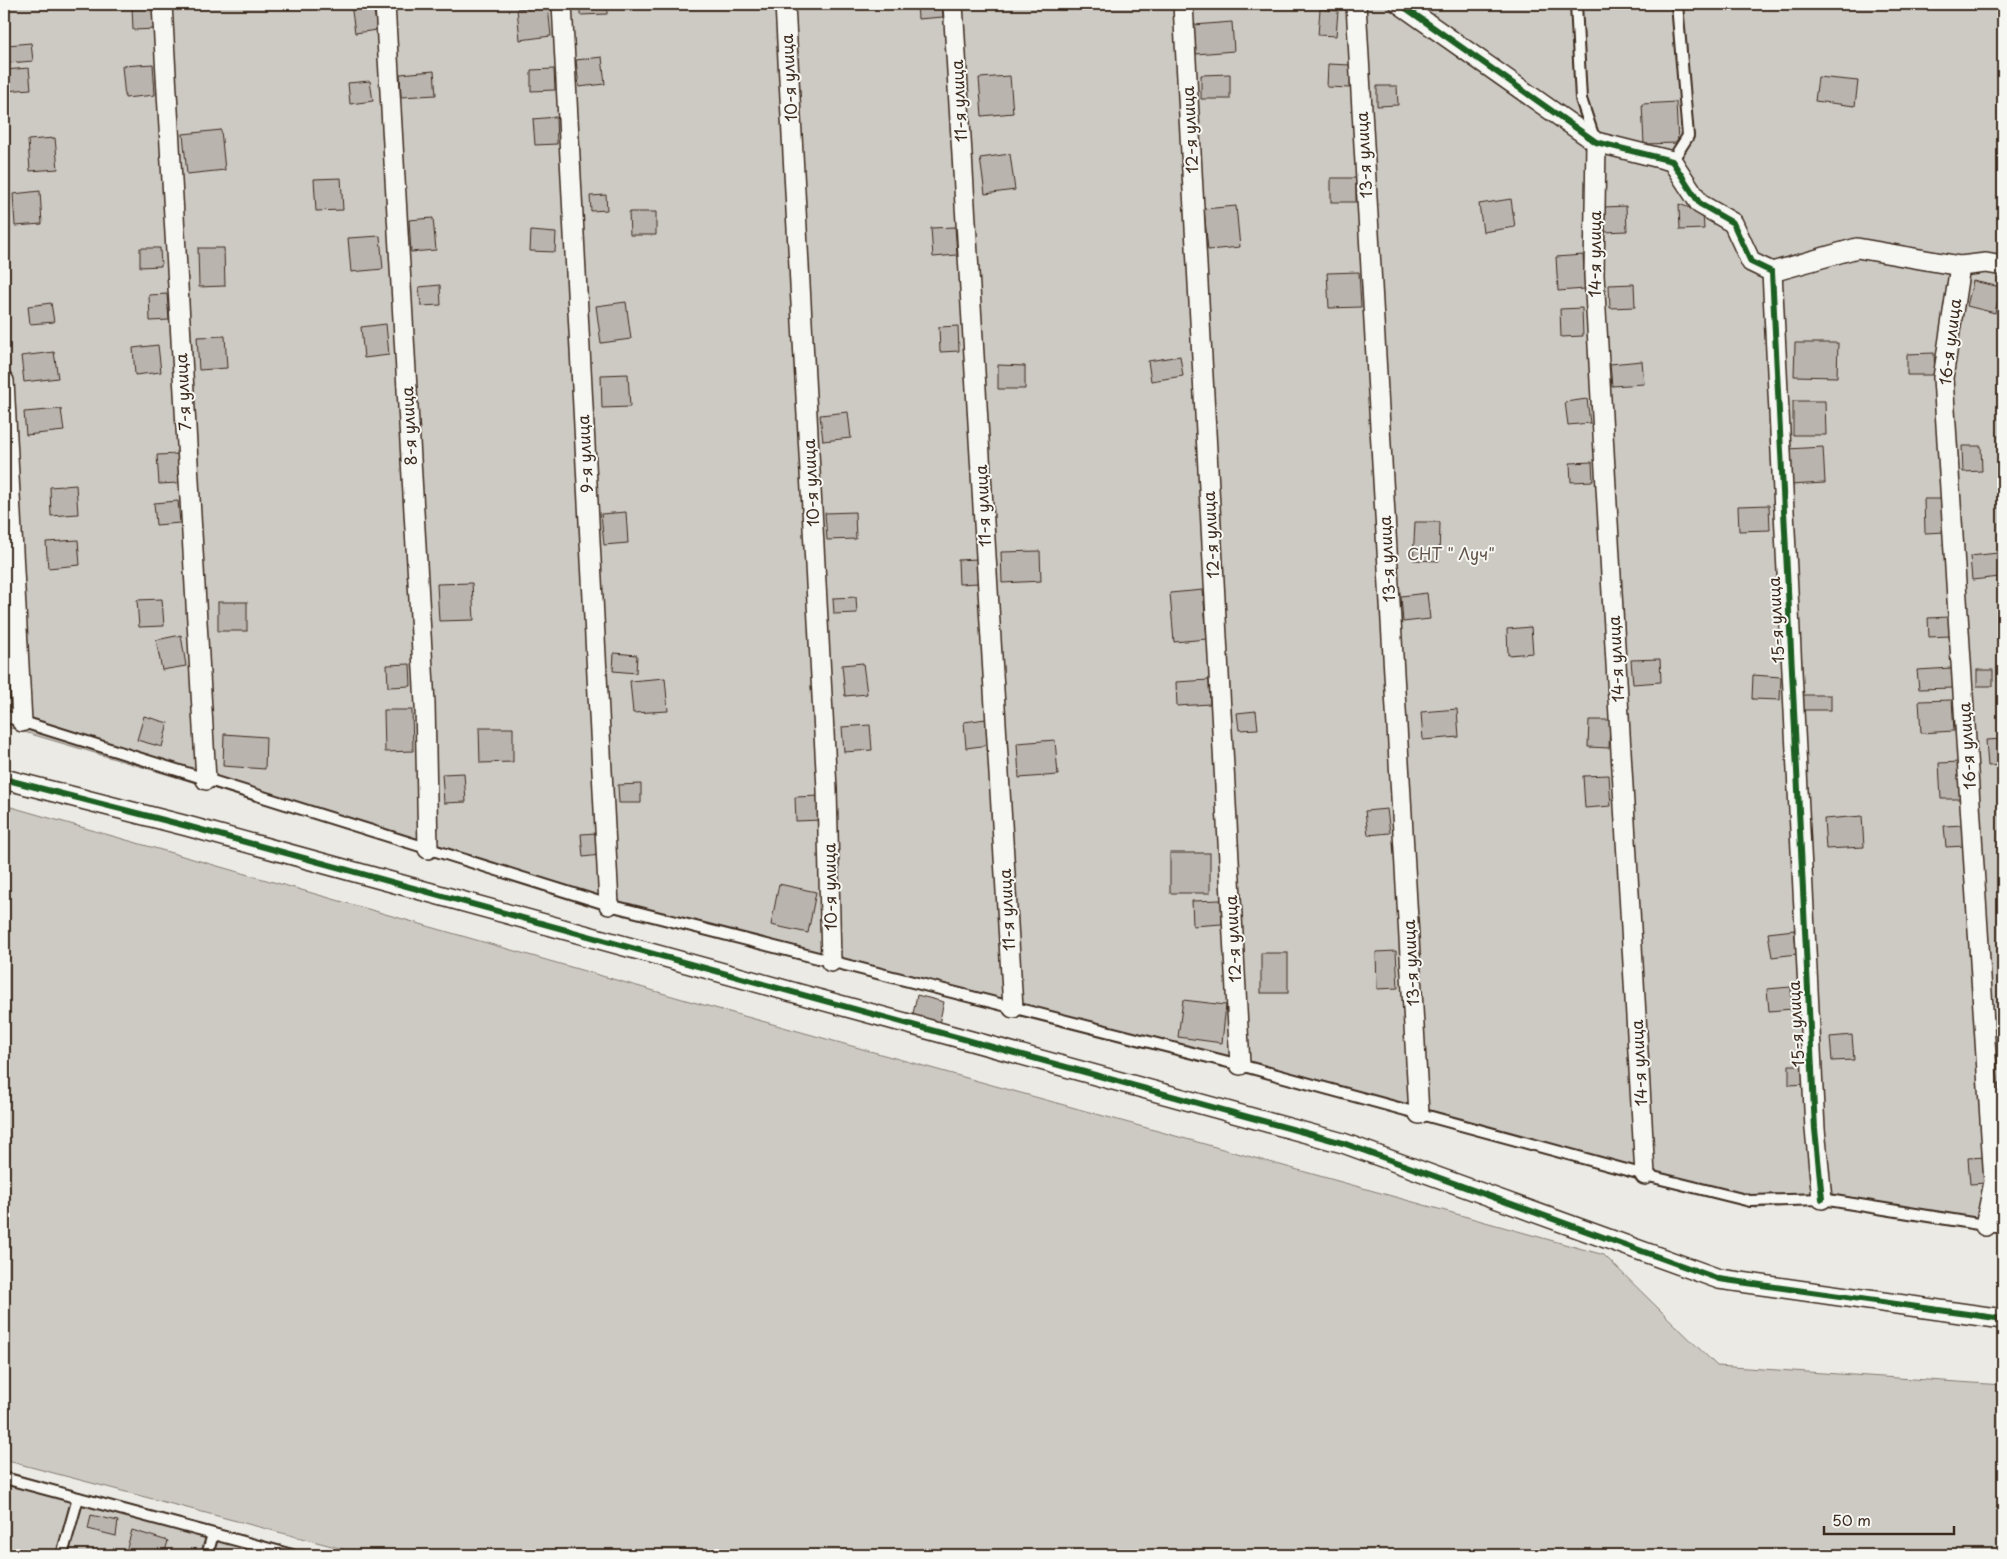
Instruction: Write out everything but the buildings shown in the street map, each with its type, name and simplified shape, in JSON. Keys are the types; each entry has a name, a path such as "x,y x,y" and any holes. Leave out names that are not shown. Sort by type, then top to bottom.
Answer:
{"street":[{"name":"7-я улица","path":"162,4 206,780"},
{"name":"8-я улица","path":"385,4 425,704 428,849"},
{"name":"9-я улица","path":"562,4 609,905"},
{"name":"10-я улица","path":"785,4 827,789 831,962"},
{"name":"11-я улица","path":"953,4 1013,1008"},
{"name":"12-я улица","path":"1183,4 1240,1065"},
{"name":"13-я улица","path":"1356,4 1419,1114"},
{"path":"1400,4 1596,142 1672,162 1700,204 1733,224 1752,262 1772,272 1858,248 1960,266 1986,263 2003,266"},
{"name":"14-я улица","path":"1596,142 1594,275 1645,1175"},
{"name":"16-я улица","path":"1960,266 1943,378 1994,1182 1994,1227"},
{"name":"15-я улица","path":"1772,272 1816,1129 1822,1199"},
{"path":"4,381 22,722"},
{"path":"4,779 187,826 1343,1143 1719,1279 2003,1320"}],"lane":[{"path":"1576,4 1581,99 1596,142"},
{"path":"1672,162 1688,136 1677,4"},
{"path":"4,716 609,905 1240,1065 1645,1175 1750,1201 1822,1199 1994,1227"},
{"path":"4,1478 292,1555"},
{"path":"62,1555 78,1498"},
{"path":"207,1555 213,1534"}],"green space":[{"name":"СНТ \" Луч\"","path":"4,4 2003,4 2003,1231 1828,1204 1756,1208 1494,1134 607,905 4,726"},
{"path":"4,805 686,1000 1604,1255 1717,1366 2003,1385 2003,1555 366,1555 4,1460"},
{"path":"4,1471 46,1483 317,1555 4,1555"}],"cycle path":[{"path":"1400,4 1596,142 1672,161 1700,204 1733,223 1751,262 1772,272 1815,1129 1822,1199"},
{"path":"4,779 187,826 1343,1143 1719,1279 2003,1319"}]}
